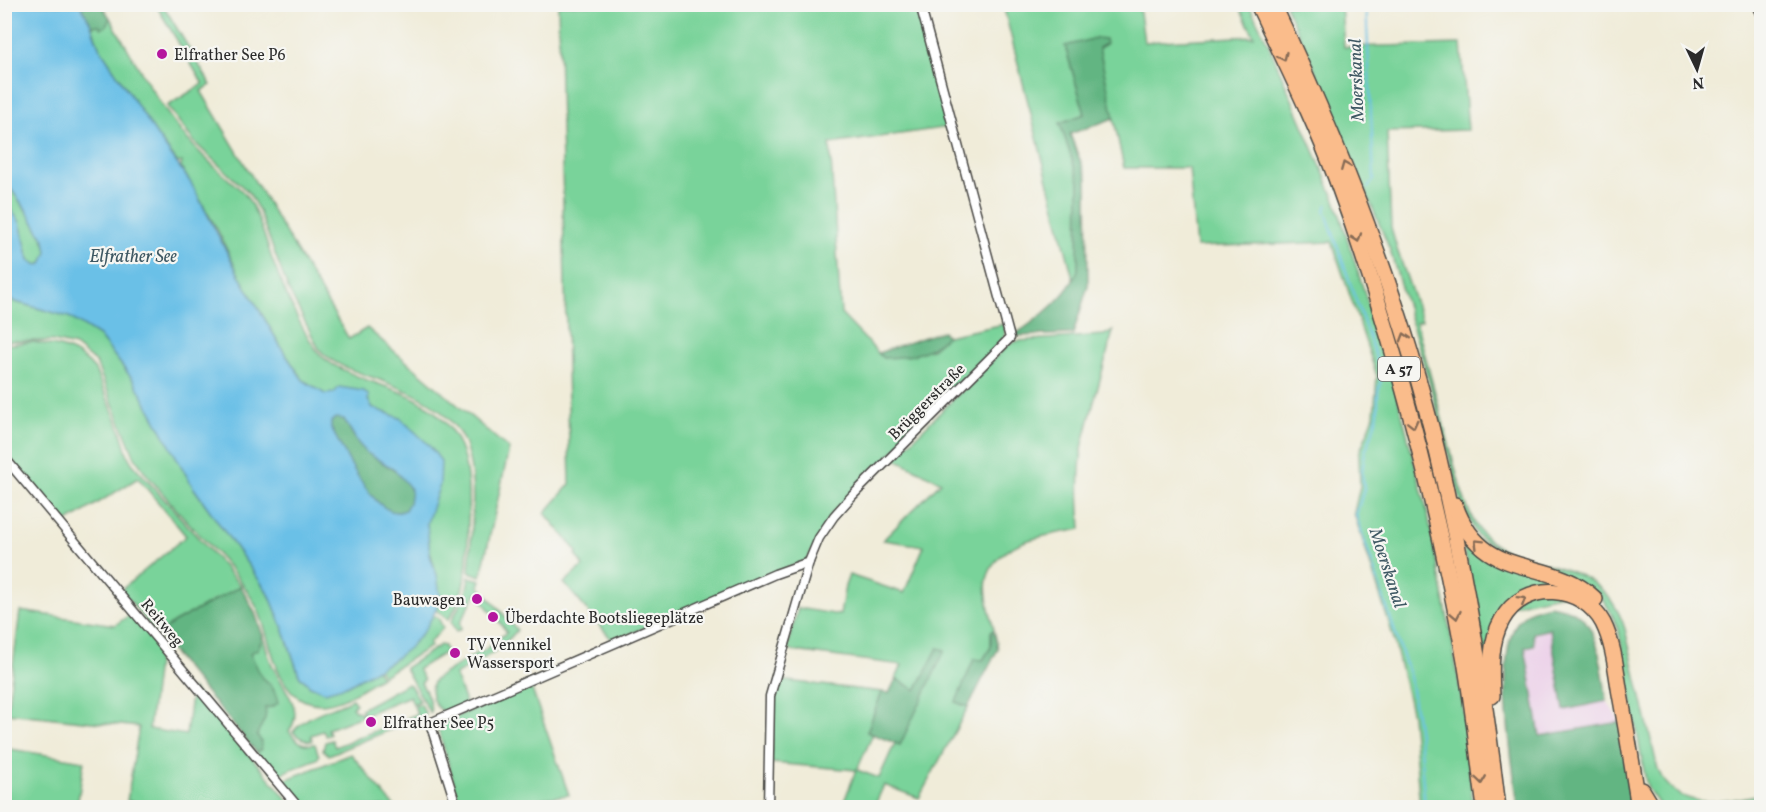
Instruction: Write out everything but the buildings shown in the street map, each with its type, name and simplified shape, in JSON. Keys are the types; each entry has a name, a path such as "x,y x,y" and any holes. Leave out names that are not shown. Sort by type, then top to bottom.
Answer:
{"highway":[{"name":"A 57","path":"1258,4 1335,176 1377,295 1396,359 1432,498 1449,576 1464,657 1485,807"},
{"name":"A 57","path":"1273,4 1310,82 1348,172 1390,290 1437,454 1478,658 1498,807"},
{"path":"1437,454 1458,512 1476,543 1487,552 1509,563 1579,587 1590,593 1603,609 1615,638 1641,803"},
{"path":"1494,773 1499,759 1491,671 1493,647 1498,628 1510,609 1523,598 1540,592 1564,592 1580,599 1592,609 1602,622 1608,636 1615,662 1641,803"},
{"path":"1641,803 1653,807"}],"main road":[{"path":"1759,4 1761,11"}],"street":[{"name":"Brüggerstraße","path":"768,807 770,696 809,562 819,538 834,516 1010,338 920,4"},
{"name":"Reitweg","path":"4,457 299,807"},
{"path":"457,807 430,723 775,574 809,562"}],"shaded area":[{"path":"1550,629 1564,710 1607,701 1620,722 1540,736 1524,647 1534,644 1533,633"}],"green space":[{"path":"80,5 102,5 110,18 106,26 101,28 99,25 92,26"},
{"path":"156,5 163,5 211,85 201,91 349,339 367,328 509,449 481,576 469,572 472,487 468,454 463,440 445,415 424,399 339,364 319,349 288,289 259,211 249,193 195,143 167,106 203,84"},
{"path":"558,5 917,5 950,127 830,144 841,314 883,358 932,349 947,336 1005,324 1005,336 998,347 832,513 807,560 613,641 564,583 583,566 577,552 545,513 570,484"},
{"path":"1003,5 1139,5 1144,42 1254,36 1238,5 1249,5 1267,41 1335,200 1396,391 1428,515 1452,641 1463,707 1473,807 1420,807 1412,715 1393,636 1354,513 1360,486 1359,454 1374,416 1377,376 1332,242 1196,247 1189,168 1124,168 1099,48 1065,46 1085,114 1060,123 1079,181 1078,270 1074,282"},
{"path":"1285,5 1341,5 1344,47 1461,44 1468,130 1387,132 1391,228 1422,321 1416,322 1467,506 1479,530 1498,547 1516,555 1575,573 1588,580 1610,598 1625,629 1658,770 1666,783 1677,793 1702,801 1730,800 1761,794 1761,806 1754,808 1660,806 1646,782 1620,637 1605,603 1597,593 1509,557 1477,535 1462,506 1429,381 1390,250 1312,63"},
{"path":"110,18 172,120 202,155 247,197 258,219 291,306 320,354 346,371 416,399 433,410 446,423 455,437 462,452 468,486 468,549 466,574 460,599 448,620 436,610 437,577 427,537 428,515 440,484 400,418 373,408 368,400 334,393 325,395 303,380 240,277 217,229 181,167 182,162 178,163 156,134 99,47 92,26 99,25"},
{"path":"1096,38 1105,39 1106,44 1099,48 1114,118 1070,134 1087,178 1088,286 1073,334 1017,336 1014,335 1042,315 1060,297 1078,270 1079,181 1060,123 1085,114 1065,46"},
{"path":"5,181 42,236 47,253 42,264 37,265 29,260 20,222 5,202"},
{"path":"4,299 70,317 99,336 135,382 193,487 269,594 299,675 310,686 346,686 377,669 381,677 345,698 325,704 305,701 294,694 279,673 258,610 245,588 147,475 135,458 96,363 75,346 53,341 5,341"},
{"path":"942,331 947,336 918,354 883,358 878,353"},
{"path":"1113,331 1083,443 1079,486 1081,529 1025,541 1002,555 993,565 986,585 994,630 991,632 991,647 983,660 974,660 956,702 968,707 919,798 884,785 874,807 842,807 856,770 771,763 773,699 779,680 882,692 867,732 873,734 857,770 879,778 895,743 900,745 938,648 916,690 896,679 902,665 787,650 798,608 840,615 849,575 904,593 924,546 883,540 941,482 894,458 1009,344 1018,341 1104,335"},
{"path":"32,342 67,349 82,357 95,370 132,463 241,586 173,623 158,635 121,590 186,536 138,478 66,523 5,452 4,345"},
{"path":"336,418 344,419 364,450 405,480 410,488 411,496 405,510 397,512 387,510 368,491 331,428 331,422"},
{"path":"1460,527 1466,534 1551,578 1573,592 1509,606 1488,674"},
{"path":"469,577 481,580 479,586 517,630 497,650 455,675 466,705 453,712 447,712 438,708 432,698 433,682 480,651 482,652 507,632 476,593 460,623 461,629 456,632 451,622 466,593"},
{"path":"241,586 255,613 263,636 258,649 250,653 262,678 273,689 278,703 265,708 265,719 257,735 261,741 261,749 257,753 158,635 173,623"},
{"path":"1549,605 1573,612 1587,623 1600,656 1607,701 1564,710 1550,629 1533,633 1534,645 1525,647 1540,736 1620,722 1631,788 1630,807 1518,807 1507,712 1507,660 1510,639 1520,619 1535,609"},
{"path":"20,611 115,625 131,614 159,647 149,729 186,735 192,688 294,807 171,808 127,801 139,727 7,713"},
{"path":"433,615 439,619 443,628 429,643 431,646 383,676 379,668 409,645"},
{"path":"994,630 998,649 968,707 956,702 974,659 983,660 991,647 991,632"},
{"path":"263,636 271,663 294,708 295,716 289,731 300,742 315,744 319,756 317,759 277,775 274,775 257,753 256,736 265,708 262,679 250,653 258,649"},
{"path":"440,645 444,646 446,652 418,669 424,680 421,683 427,694 430,713 405,668"},
{"path":"938,648 945,650 900,745 867,732 882,692 889,693 896,679 916,690"},
{"path":"406,684 410,685 420,701 413,704 410,696 363,715 361,709"},
{"path":"530,684 569,795 479,807 461,807 437,725"},
{"path":"352,699 356,704 352,707 362,716 328,729 330,734 326,736 323,731 311,735 312,741 309,741 293,732 313,716"},
{"path":"421,704 426,715 329,755 323,750 325,742 332,740 335,747 417,714 414,706"},
{"path":"4,748 84,761 77,807 5,807"},
{"path":"351,754 395,807 301,807 282,781"}],"water":[{"name":"Elfrather See","path":"5,4 80,5 90,22 99,47 191,183 240,277 303,380 325,394 334,393 339,387 364,391 369,396 368,400 373,408 400,418 428,444 441,461 440,484 427,523 430,555 437,575 440,595 436,610 424,631 409,648 392,661 346,686 325,692 310,686 299,675 269,594 193,487 134,381 99,336 69,317 5,299 5,202 20,222 29,260 37,265 42,264 47,252 45,241 5,181","holes":["336,418 344,419 358,443 367,453 394,469 411,489 409,503 405,510 394,512 383,507 362,482 331,428 331,422"]}],"waterway":[{"name":"Moerskanal","path":"1366,4 1374,179 1368,188"},
{"name":"Moerskanal","path":"1327,204 1325,210 1382,375 1378,392 1378,413 1365,452 1362,472 1364,489 1356,515 1410,677 1419,734 1425,808"}],"place":[{"name":"Elfrather See P6","path":"162,54"},
{"name":"Bauwagen","path":"477,599"},
{"name":"Überdachte Bootsliegeplätze","path":"493,617"},
{"name":"TV Vennikel Wassersport","path":"455,653"},
{"name":"Elfrather See P5","path":"371,722"}]}
